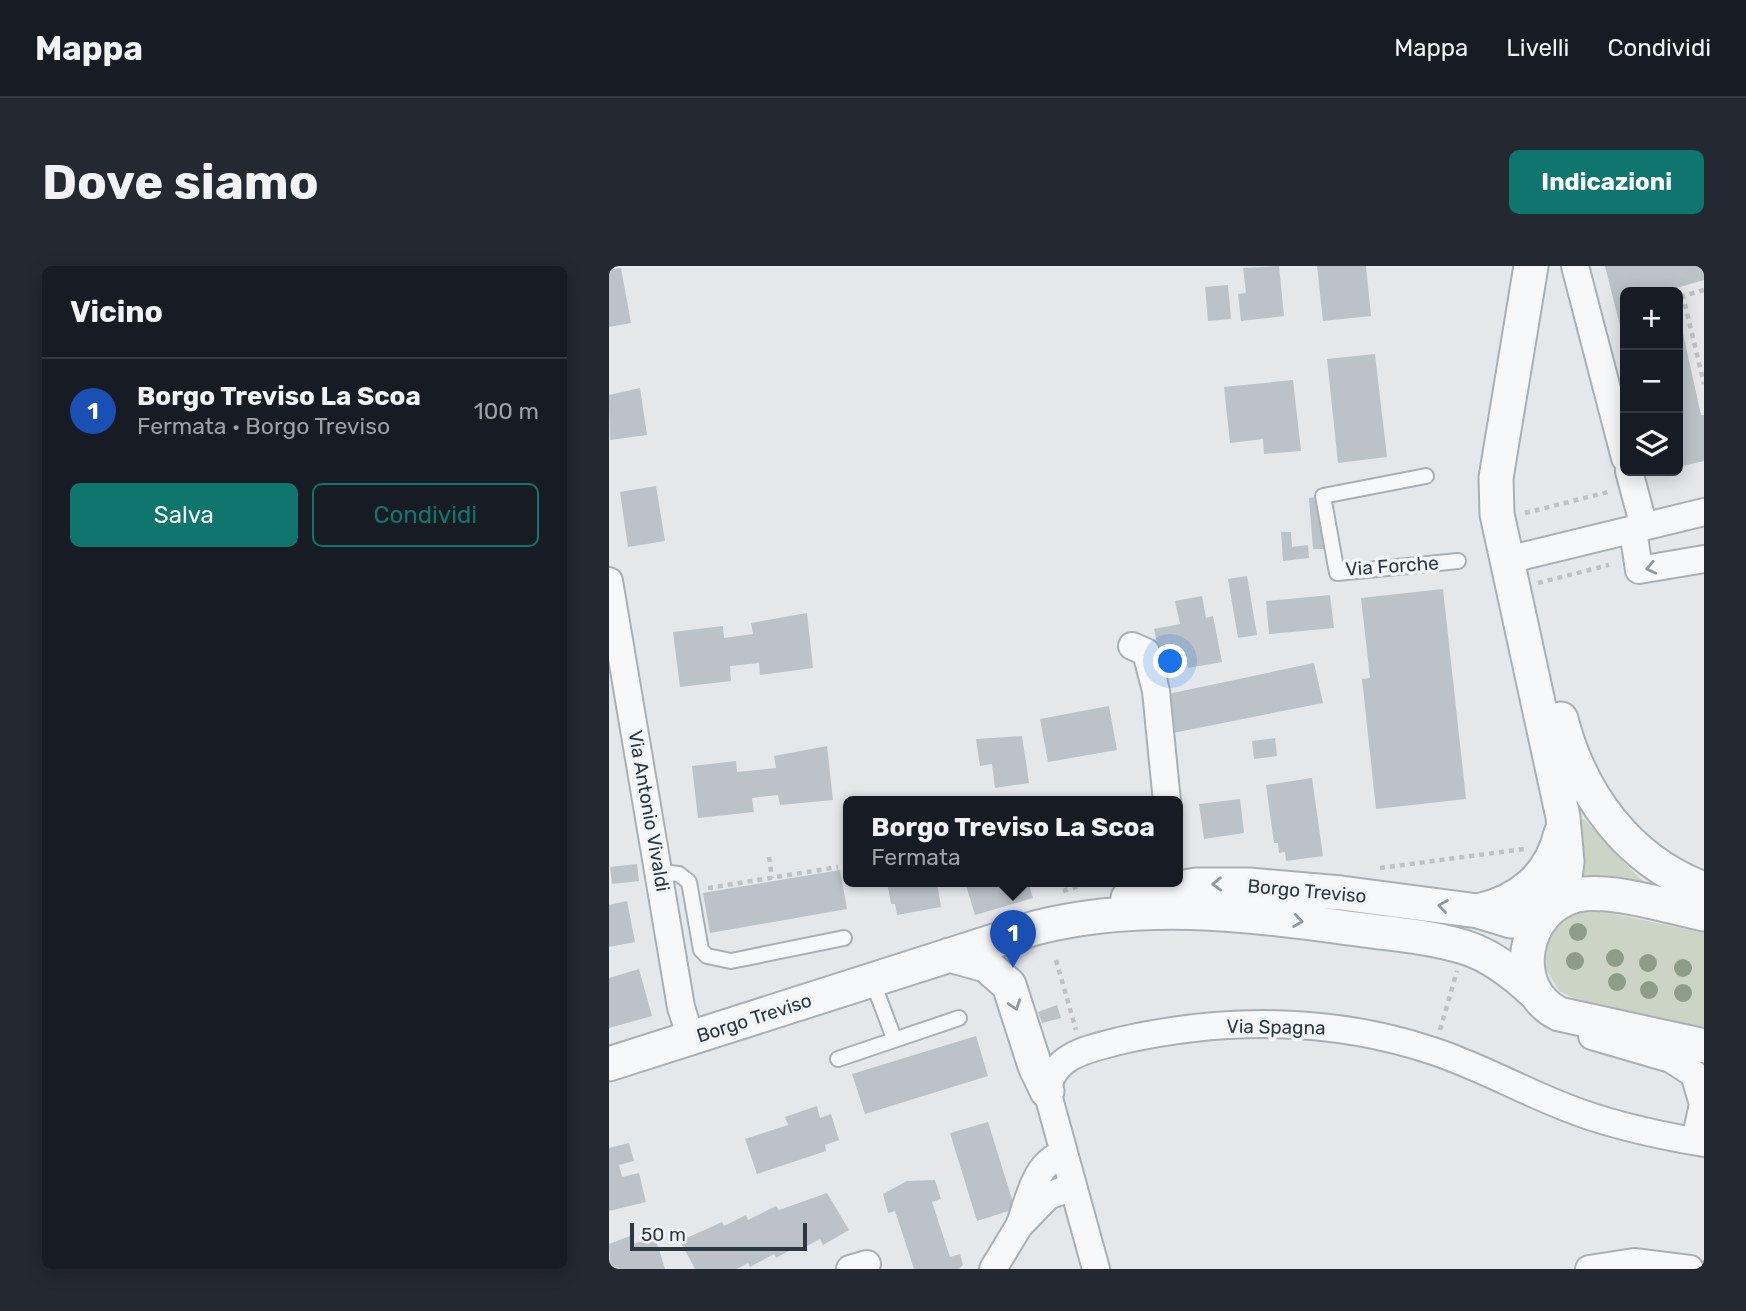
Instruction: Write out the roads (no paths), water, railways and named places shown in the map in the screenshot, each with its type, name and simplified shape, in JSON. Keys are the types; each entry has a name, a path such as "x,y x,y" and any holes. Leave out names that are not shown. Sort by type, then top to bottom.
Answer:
{"street":[{"path":"1531,266 1496,478 1497,514 1563,817 1567,862 1559,903 1540,919 1529,946 1529,978 1547,1004 1704,1046"},
{"path":"1575,266 1620,439"},
{"path":"1624,480 1638,529 1639,570 1704,559"},
{"path":"1507,560 1704,512"},
{"name":"Via Antonio Vivaldi","path":"609,581 681,1007 691,1039"},
{"path":"1519,619 1538,635 1570,750 1589,792 1619,832 1644,854 1704,890"},
{"path":"1132,646 1146,652 1153,681 1166,796"},
{"path":"1541,709 1566,766 1604,832 1644,872 1704,913"},
{"path":"1478,911 1505,902 1536,881 1554,855 1563,817"},
{"name":"Borgo Treviso","path":"609,1064 949,954 1059,922 1177,893 1262,886 1478,911 1511,921 1539,915 1579,895 1601,894 1704,913"},
{"name":"Borgo Treviso","path":"1177,893 1251,914 1447,943 1490,960 1547,1004"},
{"path":"949,954 986,965 1009,985 1035,1066 1047,1091 1096,1269"},
{"name":"Via Spagna","path":"1047,1091 1056,1066 1100,1046 1204,1026 1298,1024 1378,1036 1433,1051 1581,1113 1649,1132 1700,1142 1702,1098 1694,1074 1685,1065 1584,1034 1547,1004"},
{"path":"998,1266 1019,1226 1039,1174 1051,1159 1063,1154"},
{"path":"1019,1226 1048,1196 1072,1187"},
{"path":"1589,1269 1634,1262 1691,1269"}],"lane":[{"name":"Via Forche","path":"1426,476 1323,496 1337,573 1458,561"},
{"path":"659,872 679,874 689,882 701,950 707,956 731,961 844,938"},
{"path":"872,980 894,1038"},
{"path":"838,1059 959,1017"}],"place":[{"name":"Borgo Treviso La Scoa","path":"1013,968"}]}
